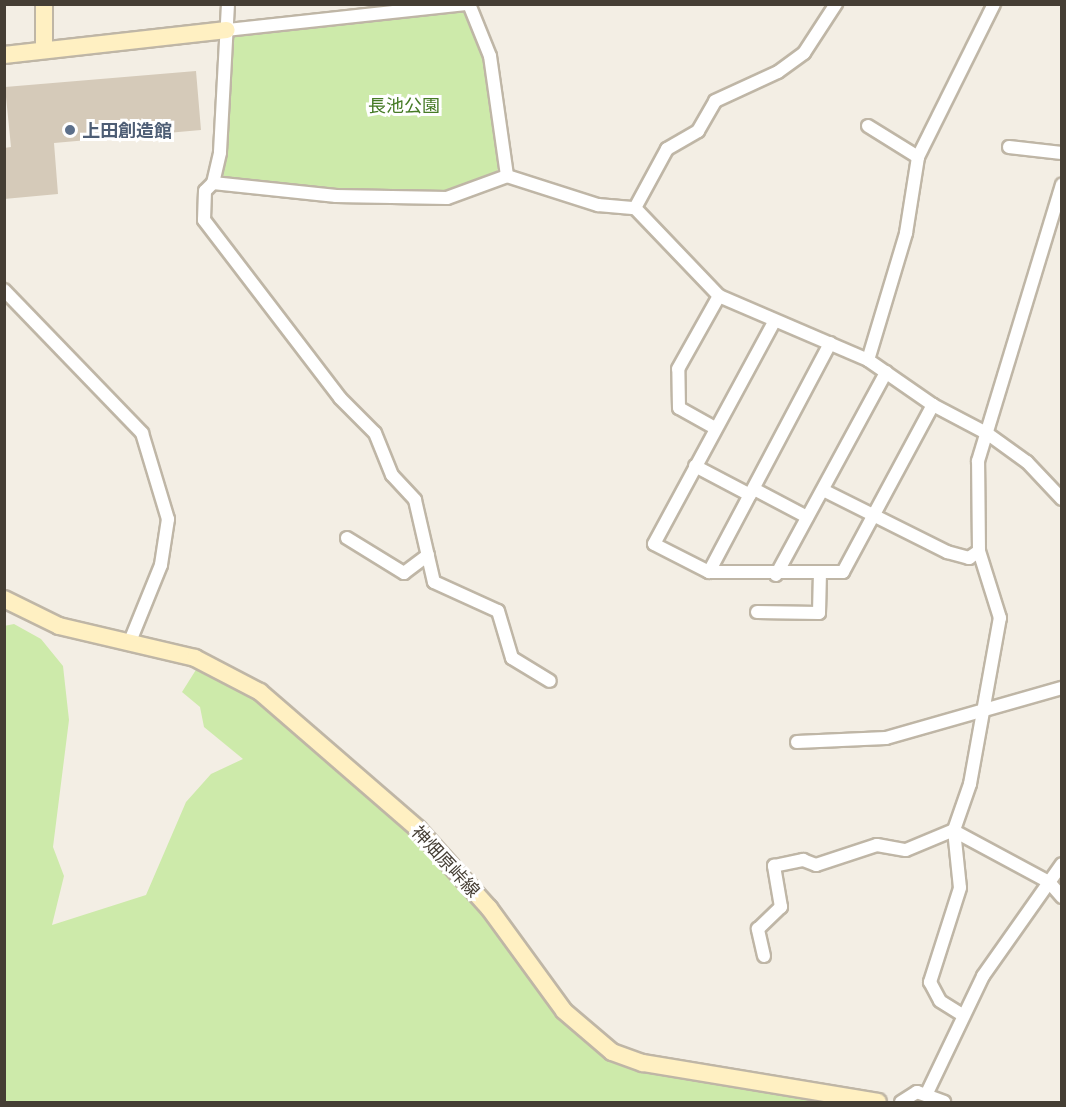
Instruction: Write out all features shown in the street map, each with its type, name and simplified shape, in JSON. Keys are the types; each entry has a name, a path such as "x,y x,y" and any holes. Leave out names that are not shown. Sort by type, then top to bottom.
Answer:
{"street":[{"path":"44,4 44,47"},
{"path":"228,4 220,153 213,183 204,191 200,211 204,220 340,398 375,434 392,475 415,500 434,582 498,611 512,658 550,681"},
{"path":"4,55 44,47 227,30 363,10 467,4 490,56 507,176"},
{"path":"635,208 667,149 698,131 715,101 778,72 804,53 836,4"},
{"path":"868,360 906,233 918,157 994,4"},
{"path":"868,126 918,157"},
{"path":"1008,147 1062,153"},
{"path":"213,183 336,195 447,198 507,176 598,205 635,208 719,296 774,322 868,360 933,405 988,434 1027,462 1062,498"},
{"path":"962,1015 940,1001 930,982 958,900 955,831 970,784 1000,618 979,551 974,488 1062,184"},
{"path":"4,290 142,433 168,519 161,565 131,639"},
{"path":"716,428 679,408 678,369 719,296"},
{"path":"774,322 654,544 709,572 776,575 843,572 933,405"},
{"path":"709,572 830,343"},
{"path":"776,575 886,372"},
{"path":"695,466 807,517"},
{"path":"823,490 874,518 961,558 979,551"},
{"path":"347,538 404,573 429,555"},
{"path":"757,612 819,614 820,573"},
{"name":"神畑原峠線","path":"4,599 59,626 131,639 227,673 332,750 440,853 564,1011 612,1052 687,1071 878,1102"},
{"path":"797,742 886,738 983,713 1036,691 1062,688"},
{"path":"764,956 758,929 781,907 774,866 803,860 816,865 877,845 906,850 955,831 1049,882 1062,897"},
{"path":"927,1093 962,1015 1062,864"},
{"path":"901,1102 909,1094 927,1093 944,1102"}],"green space":[{"name":"長池公園","path":"460,11 475,19 488,57 502,163 493,177 446,195 336,191 223,179 231,36"},
{"path":"14,624 41,639 63,666 69,720 53,847 64,876 52,925 146,895 186,802 211,774 243,759 204,727 200,707 182,692 199,665 227,677 279,716 415,835 606,1051 863,1102 5,1102 4,626"}],"building":[{"path":"196,71 201,130 54,143 58,194 4,199 4,148 11,147 5,87"}],"place":[{"name":"上田創造館","path":"70,130"}]}
